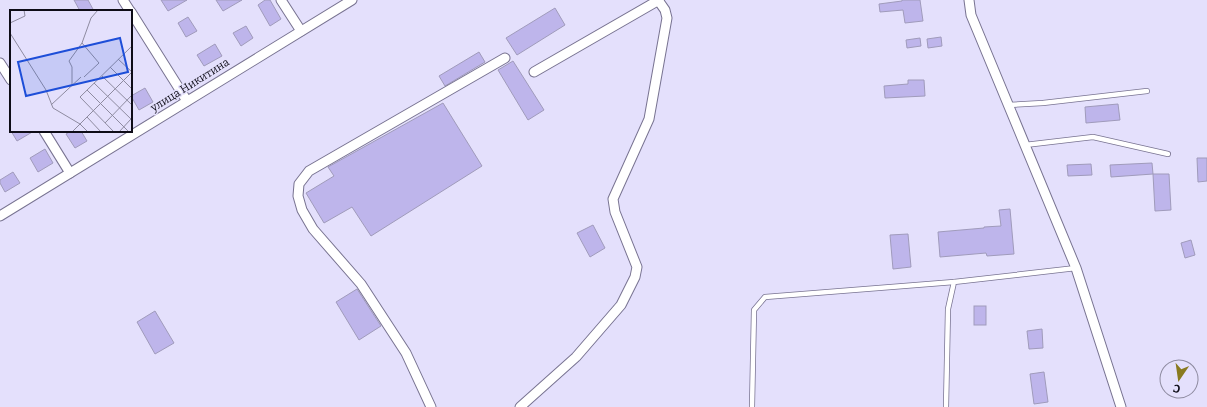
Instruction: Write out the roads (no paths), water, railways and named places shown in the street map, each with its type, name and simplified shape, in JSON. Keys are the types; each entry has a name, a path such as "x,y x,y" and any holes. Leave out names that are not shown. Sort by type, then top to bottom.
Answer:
{"street":[{"path":"123,0 130,10"},
{"path":"281,0 301,31"},
{"name":"улица Никитина","path":"0,216 352,0"},
{"path":"520,407 576,357 620,305 635,277 637,267 615,212 614,199 649,119 667,18 665,10 659,0 534,72"},
{"path":"969,0 970,15 1076,268 1121,407"},
{"path":"132,14 187,101"},
{"path":"432,407 406,353 361,284 309,222 302,210 298,196 299,184 309,171 505,58"},
{"path":"0,63 10,78"},
{"path":"45,132 70,173"}],"lane":[{"path":"1008,105 1043,103 1147,91"},
{"path":"1025,145 1093,137 1168,154"},
{"path":"752,407 754,310 765,297 954,282 1076,268"},
{"path":"946,407 948,309 954,282"}]}
